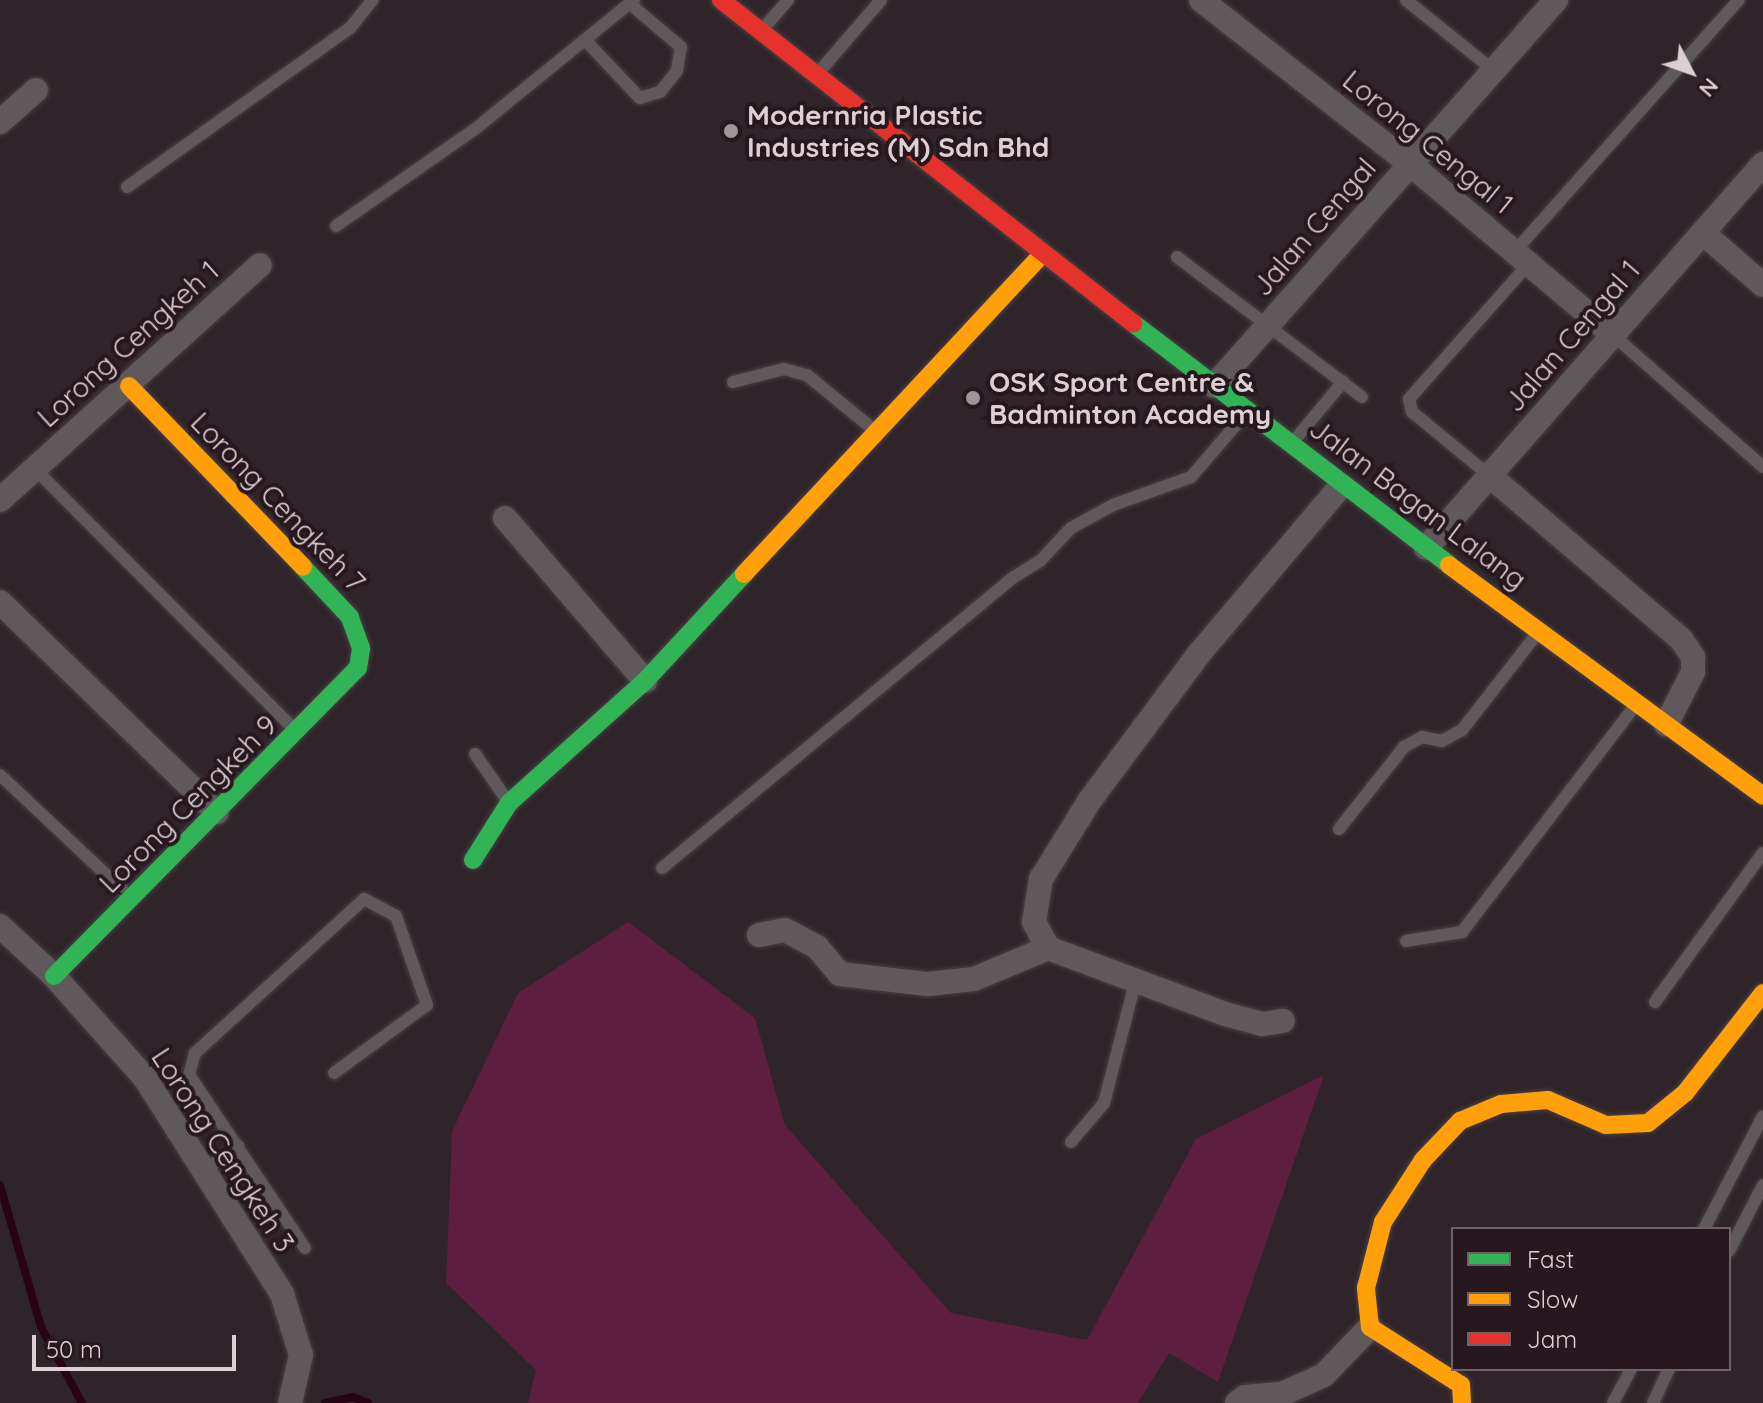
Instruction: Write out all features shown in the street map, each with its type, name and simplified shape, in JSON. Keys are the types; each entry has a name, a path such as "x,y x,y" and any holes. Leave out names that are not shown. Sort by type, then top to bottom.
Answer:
{"street":[{"name":"Jalan Bagan Lalang","path":"721,0 1041,255 1341,486 1763,796"},
{"name":"Lorong Cengal 1","path":"1201,0 1410,164 1523,256 1613,335"},
{"name":"Jalan Cengal","path":"1214,386 1556,0"},
{"path":"0,122 36,90"},
{"name":"Jalan Cengal 1","path":"1426,548 1763,164"},
{"path":"1703,233 1763,285"},
{"path":"473,860 509,803 645,681 874,430 1041,255"},
{"name":"Lorong Cengkeh 1","path":"0,500 260,265"},
{"name":"Lorong Cengkeh 7","path":"129,386 350,617 361,648 358,668"},
{"path":"1490,476 1681,639 1693,657 1693,672 1666,725"},
{"path":"1048,948 1034,922 1041,879 1090,800 1198,655 1341,486"},
{"path":"505,518 645,681"},
{"path":"0,602 217,812"},
{"name":"Lorong Cengkeh 9","path":"54,976 358,668"},
{"name":"Lorong Cengkeh 3","path":"0,926 54,976 145,1078 282,1294 301,1355 290,1403"},
{"path":"759,935 785,930 817,947 840,974 928,984 974,979 1048,948 1263,1024 1283,1021"},
{"path":"1237,1403 1245,1397 1282,1394 1324,1375 1370,1327 1366,1288 1383,1222 1423,1160 1460,1121 1501,1104 1548,1100 1606,1125 1648,1123 1685,1093 1763,993"},
{"path":"1370,1327 1461,1385 1462,1403"}],"lane":[{"path":"127,187 350,28 373,0"},
{"path":"760,33 788,0"},
{"path":"814,77 881,0"},
{"path":"1406,0 1493,70"},
{"path":"1490,476 1412,412 1409,399 1523,256 1739,0"},
{"path":"336,226 475,129 585,40 632,2 681,47 677,71 660,92 640,98 585,40"},
{"path":"1177,257 1362,397"},
{"path":"1613,335 1763,467"},
{"path":"733,382 784,369 807,375 874,430"},
{"path":"1290,446 1343,382"},
{"path":"662,868 989,597 1040,561 1071,528 1113,505 1191,477 1247,412"},
{"path":"34,468 298,732"},
{"path":"1339,829 1404,747 1422,737 1442,741 1462,730 1539,631"},
{"path":"1406,941 1462,932 1637,703"},
{"path":"475,754 509,803"},
{"path":"0,775 132,900"},
{"path":"1655,1002 1763,853"},
{"path":"305,1248 189,1075 195,1053 364,899 396,916 427,1005 334,1073"},
{"path":"1071,1142 1104,1103 1136,979"},
{"path":"1705,1227 1763,1116"},
{"path":"204,1170 239,1146"},
{"path":"1731,1247 1763,1185"},
{"path":"1613,1403 1630,1371"},
{"path":"1653,1403 1668,1371"}],"shaded area":[{"path":"628,922 755,1018 785,1125 951,1313 1087,1340 1196,1139 1324,1075 1218,1382 1169,1353 1138,1403 528,1403 536,1370 446,1283 452,1131 518,993"}],"waterway":[{"path":"0,1185 41,1327 82,1403"},
{"path":"325,1403 353,1397 368,1403"}],"traffic: fast":[{"path":"1133,323 1449,565"},
{"path":"54,976 358,668 361,648 350,617 303,567"},
{"path":"473,860 509,803 645,681 744,574"}],"traffic: slow":[{"path":"744,574 1041,255"},
{"path":"129,386 303,567"},
{"path":"1449,565 1763,796"},
{"path":"1462,1403 1461,1385 1370,1327 1366,1288 1383,1222 1423,1160 1460,1121 1501,1104 1548,1100 1606,1125 1648,1123 1685,1093 1763,993"}],"traffic: jam":[{"path":"721,0 1133,323"}],"place":[{"name":"Modernria Plastic Industries (M) Sdn Bhd","path":"731,131"},
{"name":"OSK Sport Centre & Badminton Academy","path":"973,398"}]}
